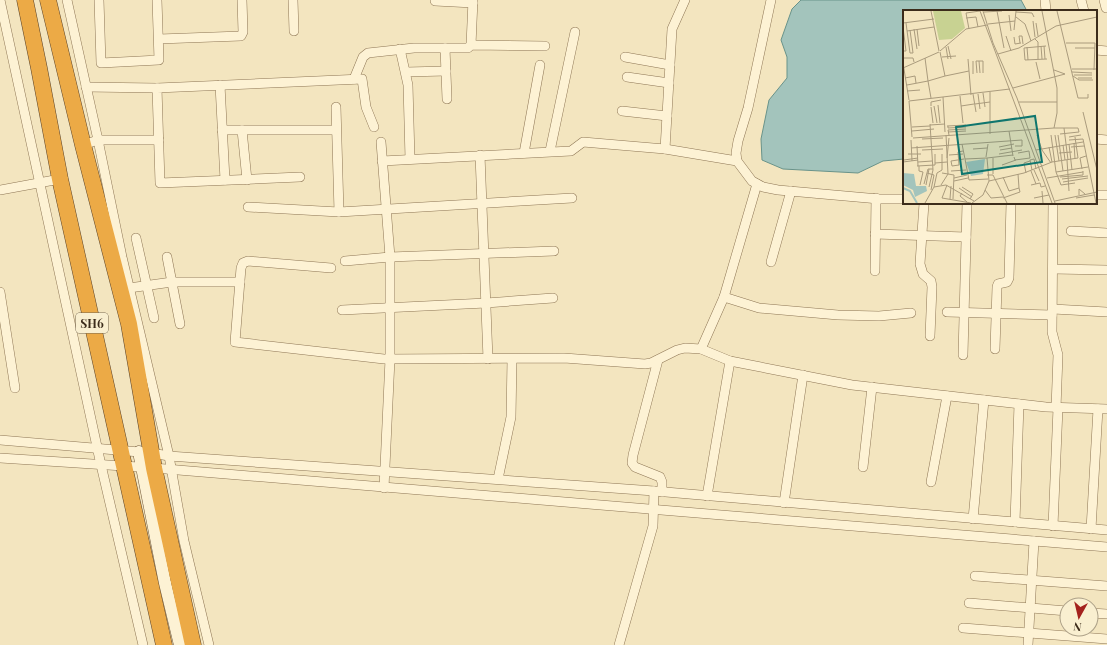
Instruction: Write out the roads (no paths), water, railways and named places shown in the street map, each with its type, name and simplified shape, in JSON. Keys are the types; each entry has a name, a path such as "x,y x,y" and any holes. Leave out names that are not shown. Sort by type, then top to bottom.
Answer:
{"highway":[{"name":"SH6","path":"25,0 60,179 135,451 164,645"},
{"path":"48,0 83,145 129,324 135,451 138,467 193,645"}],"main road":[{"path":"138,467 172,645"},
{"path":"138,467 180,645"}],"street":[{"path":"0,0 39,184 142,645"},
{"path":"66,0 98,140 129,288 169,456 184,541 209,645"},
{"path":"99,0 101,63 159,60 157,0"},
{"path":"158,39 241,36 243,32 242,0"},
{"path":"293,0 294,31"},
{"path":"665,149 672,30 685,0"},
{"path":"771,0 748,108 738,141 736,153 737,161 752,181 763,188 791,192 903,199"},
{"path":"1045,0 1046,10"},
{"path":"1082,0 1084,10"},
{"path":"435,1 473,2 471,45"},
{"path":"550,151 575,32"},
{"path":"354,79 363,57 368,53 400,49 468,48 471,45 545,46"},
{"path":"445,48 447,99"},
{"path":"400,49 408,84 410,159"},
{"path":"1097,50 1107,51"},
{"path":"625,57 670,65"},
{"path":"524,153 540,65"},
{"path":"406,72 446,70"},
{"path":"627,77 669,83"},
{"path":"86,87 157,88 362,79 366,107 374,127"},
{"path":"220,85 225,180"},
{"path":"157,88 160,183 300,177"},
{"path":"336,107 339,212"},
{"path":"622,111 667,116"},
{"path":"222,130 336,130"},
{"path":"242,130 247,180"},
{"path":"1097,139 1107,140"},
{"path":"83,145 98,140 159,140"},
{"path":"381,142 390,257 390,359 386,471 384,488"},
{"path":"382,161 571,151 583,142 665,149 737,161"},
{"path":"480,156 488,358"},
{"path":"0,190 60,179"},
{"path":"701,349 724,297 757,184"},
{"path":"771,262 791,192"},
{"path":"248,207 339,212 572,198"},
{"path":"875,271 876,198"},
{"path":"924,204 921,269 923,274 931,281 932,287 930,336"},
{"path":"963,356 967,204"},
{"path":"995,349 998,285 1007,282 1009,278 1011,204"},
{"path":"1053,204 1052,332 1058,355 1053,526"},
{"path":"1071,231 1107,233"},
{"path":"875,234 966,237"},
{"path":"136,238 154,318"},
{"path":"345,261 390,257 554,251"},
{"path":"167,257 180,324"},
{"path":"331,268 248,261 244,263 241,268 235,342 390,359 564,358 645,364 658,360 677,350 686,348 701,349 730,361 852,385 1057,408 1102,409 1091,529"},
{"path":"1052,269 1107,270"},
{"path":"129,288 172,282 240,282"},
{"path":"0,292 15,388"},
{"path":"724,297 759,308 838,315 879,316 911,313"},
{"path":"342,310 553,298"},
{"path":"948,312 1107,312"},
{"path":"498,479 511,417 512,358"},
{"path":"620,645 653,526 653,510 662,482 660,477 635,467 632,463 658,360"},
{"path":"707,496 730,361"},
{"path":"784,503 804,375"},
{"path":"863,467 872,387"},
{"path":"931,482 947,396"},
{"path":"973,519 984,400"},
{"path":"1015,522 1019,404"},
{"path":"0,440 135,451 169,456 498,479 1107,530"},
{"path":"0,458 138,467 1107,547"},
{"path":"1028,645 1034,541"},
{"path":"975,576 1107,586"},
{"path":"969,603 1059,611"},
{"path":"963,628 1107,639"}],"water":[{"path":"801,0 1021,0 1026,10 903,10 903,159 883,161 858,173 783,169 762,160 761,139 769,100 787,78 787,57 781,40 792,9"}]}
